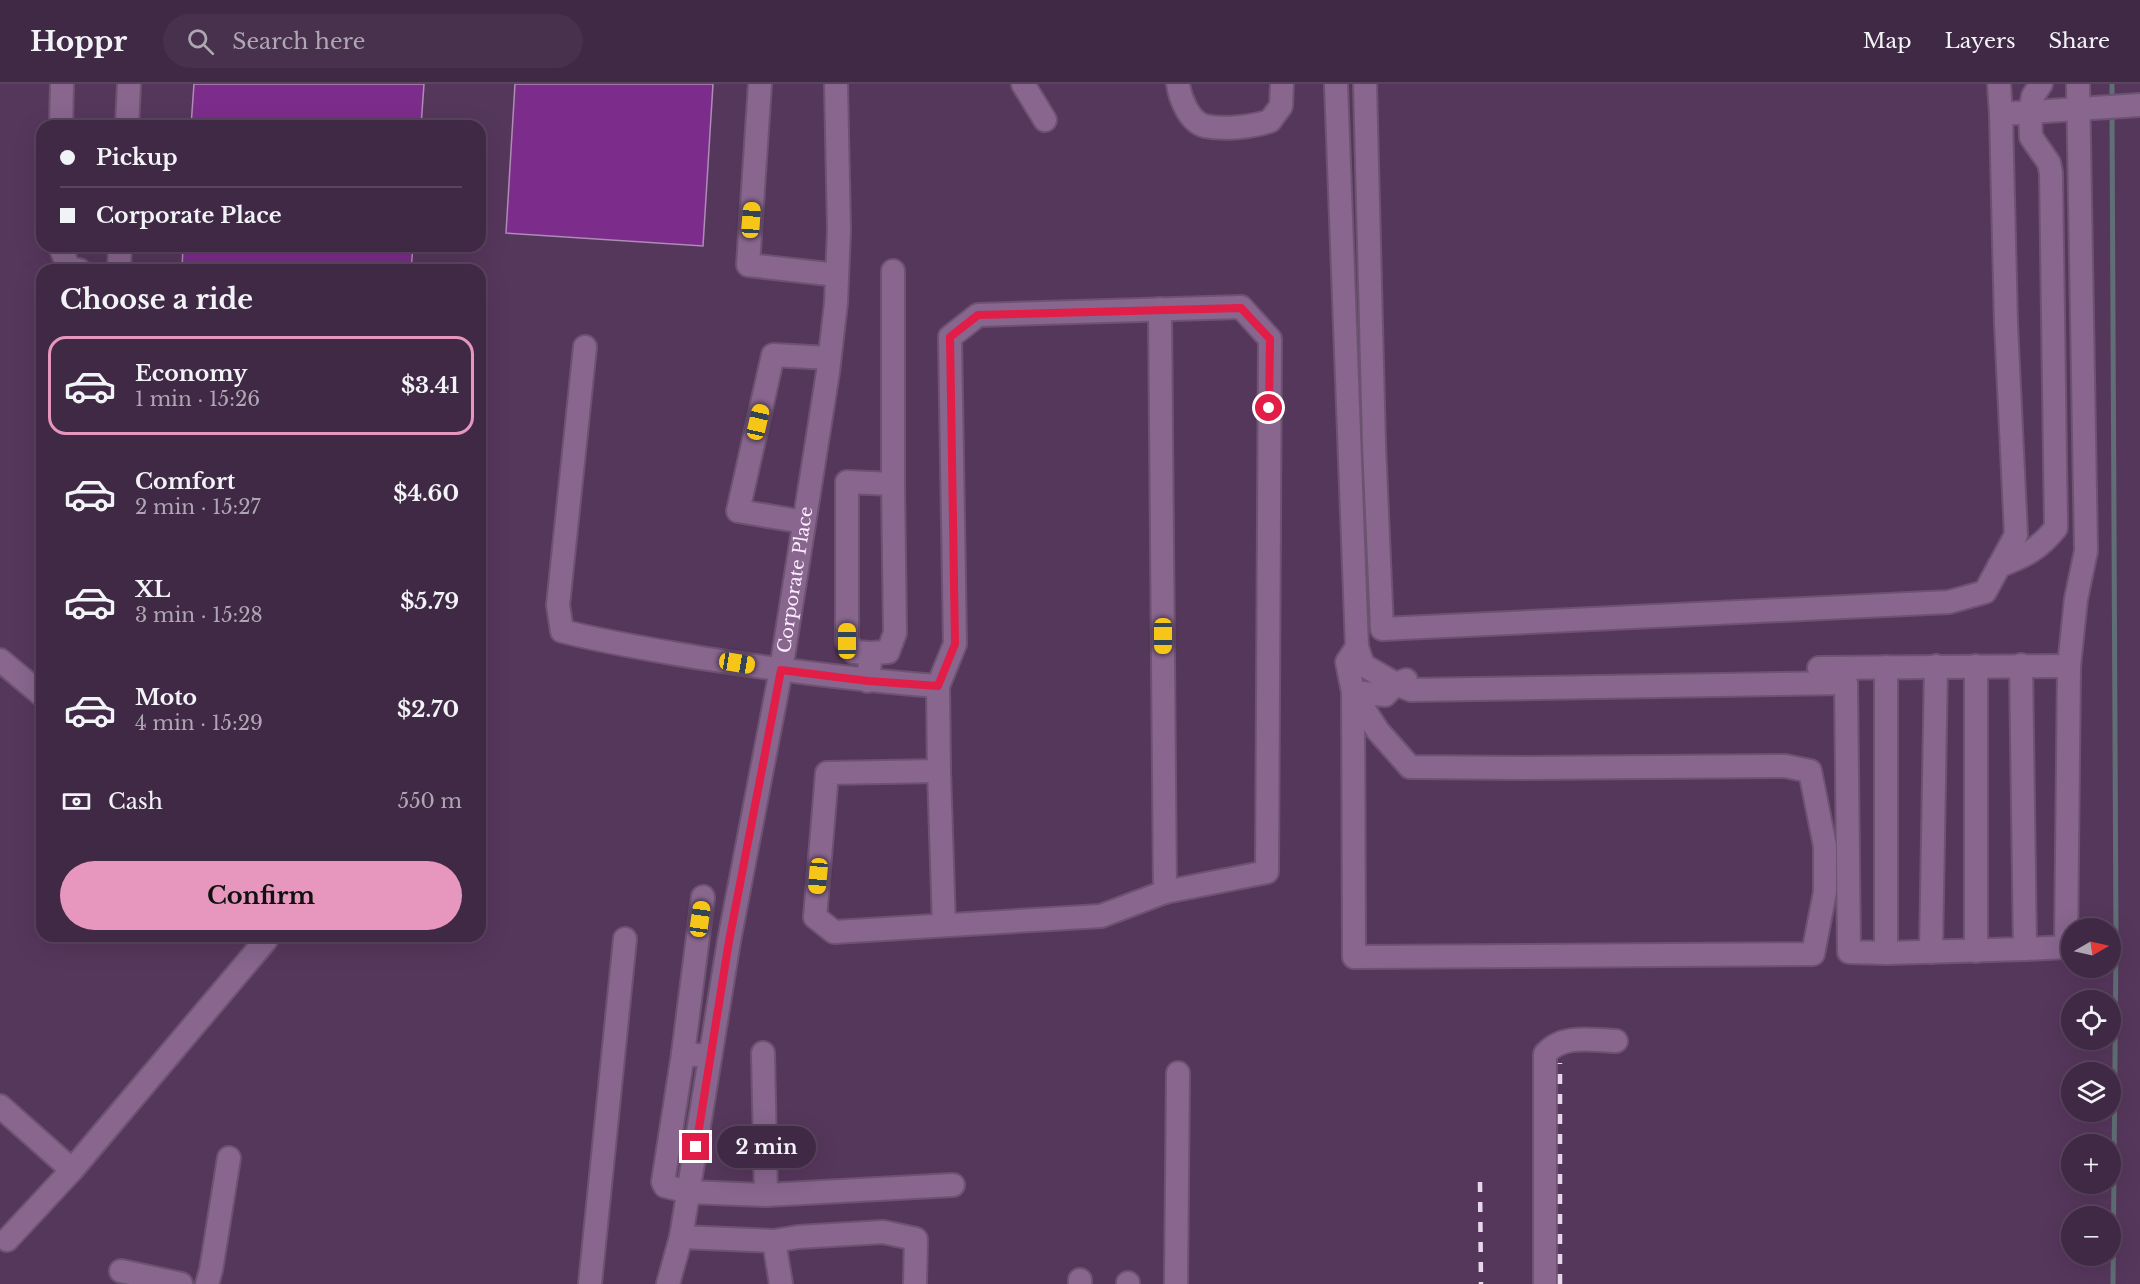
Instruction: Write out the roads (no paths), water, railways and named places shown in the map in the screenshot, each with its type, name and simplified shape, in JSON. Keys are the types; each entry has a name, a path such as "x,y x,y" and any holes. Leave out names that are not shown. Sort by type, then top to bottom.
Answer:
{"street":[{"path":"61,120 62,84"},
{"path":"127,120 129,84"},
{"path":"760,84 748,265 837,275"},
{"name":"Corporate Place","path":"668,1284 681,1238 729,941 781,670 829,358 837,275 839,166 836,84"},
{"path":"1023,84 1045,120"},
{"path":"1178,84 1179,94 1188,112 1203,126 1248,128 1270,122 1281,106 1282,84"},
{"path":"1336,84 1357,647 1363,665 1411,690 1846,683 1849,952 1886,953 2066,947 2069,666 2076,599 2086,551 2078,84"},
{"path":"1365,84 1374,446 1382,629 1949,602 1985,592 2016,534 2006,324 1999,84"},
{"path":"1999,566 2024,557 2042,546 2056,528 2051,173 2049,163 2031,137 2030,112 2032,96 2041,84"},
{"path":"2001,114 2132,106"},
{"path":"893,272 895,633 888,652 854,652 847,641 847,482 893,484"},
{"path":"939,771 827,773 815,917 834,932 1101,916 1165,892 1267,872 1270,339 1241,308 978,315 950,337 955,644 938,686 944,925"},
{"path":"1160,309 1165,892"},
{"path":"585,347 558,605 562,631 607,643 781,670 868,681 938,686"},
{"path":"804,522 738,511 773,355 829,358"},
{"path":"1353,692 1378,731 1410,767 1785,766 1810,771 1825,846 1825,892 1813,954 1353,957 1353,692 1347,662 1357,647"},
{"path":"868,681 871,653"},
{"path":"0,660 36,689"},
{"path":"2021,665 2025,950"},
{"path":"1353,692 1384,695 1396,684 1414,676 1936,666 2069,666"},
{"path":"1931,952 1936,666"},
{"path":"1976,666 1976,951"},
{"path":"1886,667 1886,953"},
{"path":"703,897 683,1054 663,1182 665,1186 689,1192 766,1195 953,1185"},
{"path":"590,1284 625,939"},
{"path":"2,1244 72,1170 264,942"},
{"path":"1545,1284 1545,1054 1552,1046 1563,1040 1616,1041"},
{"path":"763,1053 766,1195"},
{"path":"683,1054 710,1056"},
{"path":"1176,1284 1178,1072"},
{"path":"0,1106 72,1170"},
{"path":"207,1284 212,1270 229,1158"},
{"path":"681,1238 774,1241 798,1237 883,1232 916,1239 915,1284"},
{"path":"774,1241 781,1284"},
{"path":"121,1271 181,1284"}],"waterway":[{"path":"2112,84 2112,100"},
{"path":"2112,113 2116,944 2113,1284"}],"railway":[{"path":"1560,1063 1560,1284"},
{"path":"1480,1182 1481,1284"}]}
